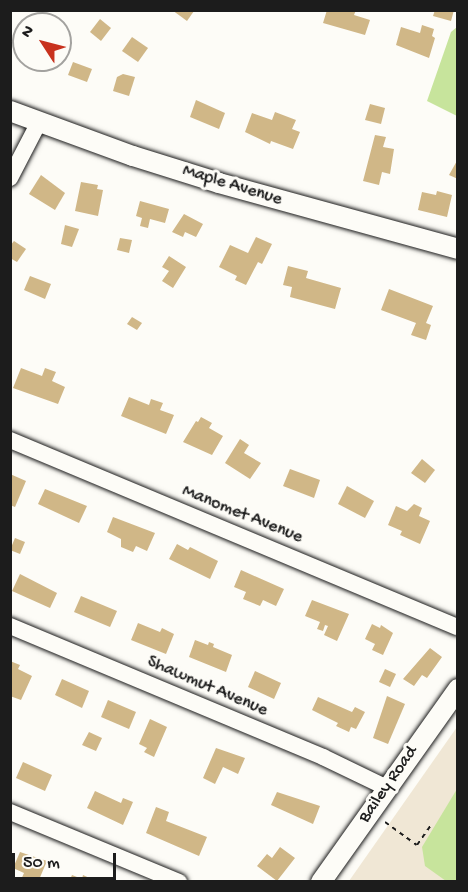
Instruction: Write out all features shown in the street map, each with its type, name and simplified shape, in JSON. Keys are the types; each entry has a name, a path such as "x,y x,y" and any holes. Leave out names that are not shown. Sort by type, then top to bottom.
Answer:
{"main road":[{"name":"Maple Avenue","path":"10,111 219,183 458,249"},
{"name":"Bailey Road","path":"321,882 458,689"}],"street":[{"path":"10,178 39,122"},
{"name":"Manomet Avenue","path":"10,440 458,627"},
{"name":"Shawmut Avenue","path":"10,626 323,758 387,788"},
{"path":"10,812 179,882"}],"path":[{"path":"370,812 417,845 431,825"}],"shaded area":[{"path":"457,727 457,881 349,881"}],"green space":[{"path":"457,27 457,116 427,101 451,32"},
{"path":"457,789 457,881 446,881 425,866 422,847"}],"building":[{"path":"172,10 193,10 194,11 187,21"},
{"path":"327,10 356,10 354,15 370,20 365,35 323,23"},
{"path":"435,10 454,10 451,21 433,16"},
{"path":"100,19 111,28 101,41 90,32"},
{"path":"422,25 434,29 432,36 435,38 429,58 396,45 401,27 420,33"},
{"path":"132,37 148,48 138,62 122,51"},
{"path":"73,62 92,69 87,82 68,75 72,72"},
{"path":"123,74 135,77 129,96 113,91 117,77"},
{"path":"196,100 225,113 219,129 190,117"},
{"path":"370,104 385,108 381,124 365,120"},
{"path":"275,112 296,120 292,129 300,132 293,149 271,141 270,144 245,132 252,113 272,120"},
{"path":"375,135 386,137 383,147 394,149 390,174 382,172 379,185 363,181"},
{"path":"458,159 458,179 449,175"},
{"path":"41,175 65,193 55,210 29,194"},
{"path":"81,182 98,185 97,189 103,190 98,216 75,211"},
{"path":"437,191 452,195 447,217 418,210 422,192 436,195"},
{"path":"140,201 169,209 165,223 150,219 148,228 140,226 142,218 136,216"},
{"path":"184,214 203,224 196,237 185,232 183,237 172,232"},
{"path":"65,225 79,229 72,247 61,244"},
{"path":"256,237 272,244 262,264 258,262 246,285 235,280 237,276 219,267 230,245 248,253"},
{"path":"120,238 132,240 129,253 117,250"},
{"path":"14,241 26,249 17,262 10,258 10,246"},
{"path":"169,256 186,267 173,288 162,281 169,271 162,267"},
{"path":"288,266 308,271 306,278 341,288 335,309 290,297 292,287 283,285"},
{"path":"30,276 51,284 45,299 24,290"},
{"path":"389,289 433,306 426,323 431,325 426,340 411,335 416,323 381,310"},
{"path":"132,317 142,323 137,330 127,324"},
{"path":"21,368 42,376 45,368 56,372 52,381 65,387 58,404 13,388"},
{"path":"129,397 149,405 151,399 163,403 160,410 174,415 166,434 121,416"},
{"path":"201,417 212,423 209,428 223,436 212,455 183,442"},
{"path":"240,439 249,445 244,453 261,463 250,479 225,463"},
{"path":"422,459 435,470 425,483 411,473"},
{"path":"290,469 320,480 314,498 283,486"},
{"path":"10,474 26,481 15,507 10,505"},
{"path":"347,486 374,501 365,518 338,504"},
{"path":"45,489 87,506 79,523 38,504"},
{"path":"414,504 422,508 419,516 430,521 420,544 400,535 402,531 388,525 396,506 407,511"},
{"path":"113,517 155,533 147,551 136,546 133,552 121,547 121,539 107,532"},
{"path":"15,538 25,542 20,554 10,550"},
{"path":"177,544 188,550 190,547 218,561 210,579 169,559"},
{"path":"241,570 284,589 276,606 263,600 260,606 243,599 246,592 234,587"},
{"path":"20,574 57,593 50,608 12,591"},
{"path":"81,596 117,611 110,627 74,612"},
{"path":"312,600 349,614 337,641 324,635 328,626 325,625 323,631 317,629 320,622 305,616"},
{"path":"138,623 160,632 162,628 174,634 166,654 131,640"},
{"path":"372,624 380,628 381,625 393,633 383,655 372,650 375,644 365,639"},
{"path":"195,640 208,645 209,642 214,644 213,647 232,655 226,672 189,657"},
{"path":"430,648 442,657 427,678 422,675 414,686 403,679"},
{"path":"10,661 20,665 18,669 32,676 21,700 10,696"},
{"path":"385,669 396,674 390,687 379,682"},
{"path":"255,671 281,683 274,699 248,687"},
{"path":"62,679 89,691 82,708 55,695"},
{"path":"387,696 405,704 388,744 373,738"},
{"path":"318,697 352,712 355,707 365,712 356,729 351,727 349,732 336,726 338,723 312,710"},
{"path":"108,700 136,712 129,729 101,717"},
{"path":"150,719 167,727 154,757 144,752 147,748 139,744"},
{"path":"89,732 102,738 96,751 82,745"},
{"path":"216,748 245,758 238,774 223,767 215,784 203,778"},
{"path":"23,762 52,775 45,791 16,778"},
{"path":"95,791 121,803 123,798 133,802 123,825 87,808"},
{"path":"277,792 320,806 313,824 271,805"},
{"path":"156,807 169,812 166,821 207,837 199,856 146,833"},
{"path":"280,847 295,858 277,881 257,866 267,854 272,858"},
{"path":"20,852 47,861 38,882 20,882 24,873 13,868"},
{"path":"72,875 82,879 83,875 98,882 69,882"}]}
